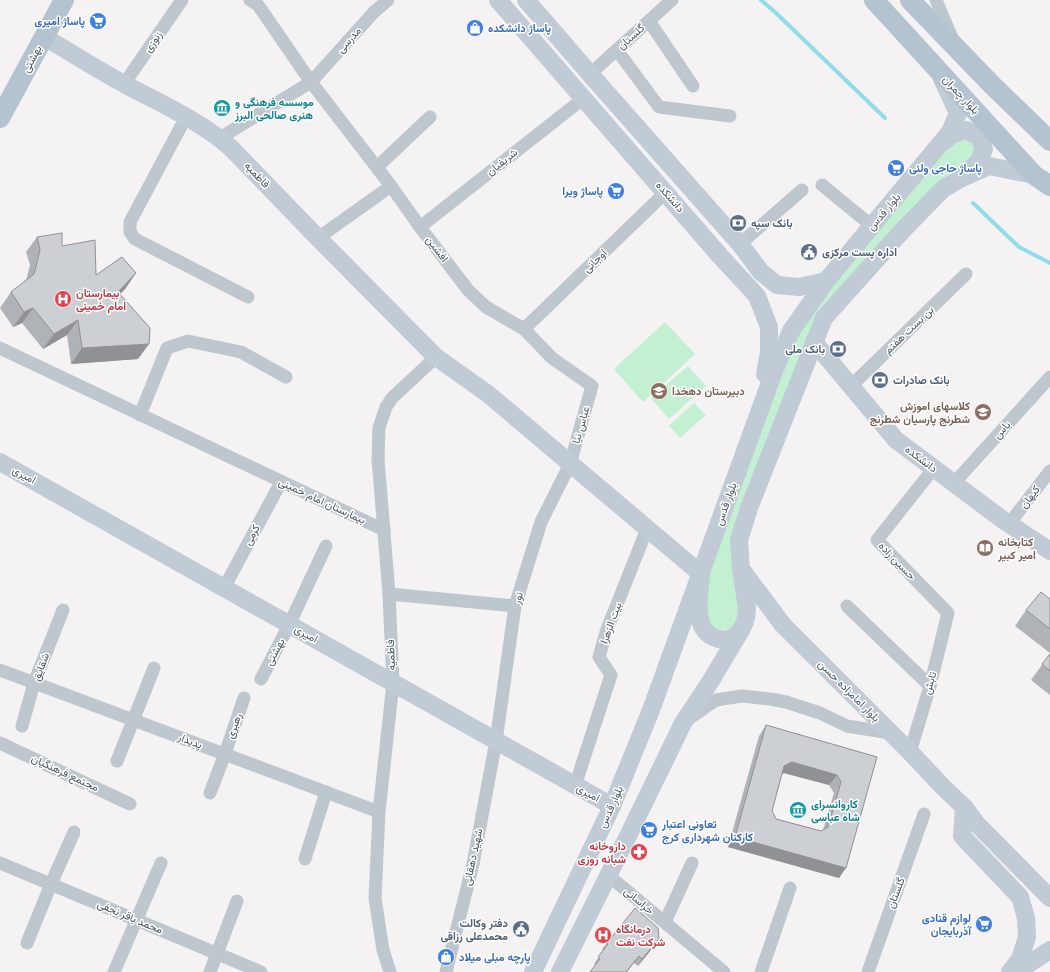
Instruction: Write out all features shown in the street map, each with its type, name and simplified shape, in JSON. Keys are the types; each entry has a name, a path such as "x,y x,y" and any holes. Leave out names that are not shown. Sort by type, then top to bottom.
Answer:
{"main road":[{"name":"بهشتی","path":"0,118 64,0"},
{"name":"دانشکده","path":"498,0 756,296 768,327 769,353 756,422"},
{"name":"دانشکده","path":"526,0 740,244 761,272 777,285 799,287 826,281"},
{"name":"بلوار چمران","path":"874,0 1042,181"},
{"path":"910,0 993,86 1050,142"},
{"name":"فاطمیه","path":"44,37 124,84 186,117 220,138 436,357 488,394 701,574"},
{"name":"بلوار قدس","path":"533,972 612,806 651,710 773,374 791,331 826,281 950,132 958,113 938,70"},
{"path":"940,144 952,135 966,130 979,137 984,149 979,160 962,178"},
{"name":"بلوار قدس","path":"608,875 683,723 712,679 743,627 747,608 741,569 739,540 749,508 824,318 902,231 943,189 962,178 989,166 1042,181"},
{"name":"دانشکده","path":"814,342 896,440 1009,524 1050,551"},
{"name":"امیری","path":"0,462 612,806"},
{"name":"بلوار امامزاده حسن","path":"741,569 783,625 964,807 976,822 1050,898"},
{"path":"701,574 698,608 699,619 704,630 708,635 716,639 725,639 737,634 743,627"},
{"path":"964,807 962,836 1020,897 1026,918 1027,937 1020,959 1010,972"},
{"path":"560,972 608,875"},
{"path":"1016,972 1049,951"}],"street":[{"name":"زنوزی","path":"124,84 182,0"},
{"name":"مدرسی","path":"220,138 312,82 374,12 388,0"},
{"name":"گلستان","path":"590,74 672,0"},
{"path":"936,0 955,47"},
{"path":"257,2 312,82"},
{"path":"648,21 693,86"},
{"path":"617,50 659,107 730,116"},
{"name":"افشین","path":"312,82 468,290 486,307 524,329 552,358 592,386"},
{"name":"شریفیان","path":"420,227 584,98"},
{"path":"186,117 130,222 130,232 135,239 248,297"},
{"path":"377,167 430,117"},
{"path":"822,185 872,226"},
{"path":"318,238 391,186"},
{"path":"740,244 802,190"},
{"name":"اوجانی","path":"524,329 666,192"},
{"name":"بن بست هفتم","path":"851,386 966,274"},
{"path":"140,415 167,348 188,341 242,352 286,377"},
{"name":"بیمارستان امام خمینی","path":"0,348 384,530"},
{"name":"فاطمیه","path":"390,972 383,950 375,898 379,812 393,683 389,594 378,459 380,428 386,407 392,398 436,357"},
{"name":"یاس","path":"954,483 1050,377"},
{"name":"عباس نیا","path":"570,464 592,386"},
{"name":"نور","path":"496,741 515,606 541,522 570,464"},
{"name":"حسین زاده","path":"934,468 876,540 948,613"},
{"name":"کیهان","path":"1009,524 1050,470"},
{"name":"کرمی","path":"224,588 281,482"},
{"name":"بیت الزهرا","path":"575,786 611,675 599,657 606,632 648,529"},
{"name":"بهشتی","path":"261,678 289,625 326,546"},
{"path":"389,594 515,606"},
{"path":"847,606 930,686"},
{"name":"شقایق","path":"22,726 34,683 63,610"},
{"name":"تابش","path":"910,752 930,686 948,613"},
{"path":"117,761 154,668"},
{"name":"پدیدار","path":"0,670 379,812"},
{"path":"683,723 716,700 742,696 786,702 820,713 847,726 890,733"},
{"name":"رهبری","path":"210,793 244,698"},
{"name":"شهید دهقانی","path":"446,972 473,864 496,741"},
{"name":"مجتمع فرهنگیان","path":"0,743 130,804"},
{"path":"305,859 326,792"},
{"name":"گلستان","path":"868,972 924,814"},
{"path":"27,944 74,832"},
{"name":"محمد باقر نجفی","path":"0,862 261,972"},
{"path":"114,972 160,863"},
{"path":"665,922 692,863"},
{"name":"خراسانی","path":"608,875 724,972"},
{"path":"761,972 790,888"},
{"path":"210,972 237,901"}],"green space":[{"path":"963,140 969,141 974,146 974,153 819,315 740,521 740,609 735,624 724,630 713,628 705,614 704,584 797,330 946,149"},
{"path":"665,322 695,354 643,402 614,369"},
{"path":"688,366 706,386 669,419 651,398"},
{"path":"694,403 706,415 680,438 669,426"}],"building":[{"name":"بیمارستان امام خمینی","path":"62,233 62,246 95,240 96,275 122,257 136,273 118,292 150,328 149,344 82,348 78,320 54,334 33,308 24,312 11,292 34,274 40,250 37,237"},
{"path":"1041,592 1050,599 1050,629 1026,610"},
{"path":"1050,654 1050,671 1042,664"},
{"path":"766,725 877,757 846,868 735,837","holes":["792,762 837,775 841,782 828,827 821,831 776,819 772,811 784,766"]},
{"path":"635,908 658,928 659,939 642,959 639,956 626,972 590,972 600,959 598,957 608,944 607,943"}],"waterway":[{"path":"761,0 885,118"},
{"path":"973,203 1019,247 1050,263"}],"place":[{"name":"پاساژ امیری","path":"98,21"},
{"name":"پاساژ دانشکده","path":"475,28"},
{"name":"موسسه فرهنگی و هنری صالحی البرز","path":"222,108"},
{"name":"پاساژ حاجی ولئی","path":"896,168"},
{"name":"پاساژ ویرا","path":"616,191"},
{"name":"بانک سپه","path":"738,223"},
{"name":"اداره پست مرکزی","path":"809,252"},
{"name":"بیمارستان امام خمینی","path":"63,299"},
{"name":"بانک ملی","path":"838,349"},
{"name":"بانک صادرات","path":"880,380"},
{"name":"دبیرستان دهخدا","path":"659,391"},
{"name":"کلاسهای اموزش شطرنج پارسیان شطرنج","path":"983,412"},
{"name":"کتابخانه امیر کبیر","path":"985,548"},
{"name":"کاروانسرای شاه عباسی","path":"798,810"},
{"name":"تعاونی اعتبار کارکنان شهرداری کرج","path":"649,830"},
{"name":"داروخانه شبانه روزی","path":"639,852"},
{"name":"لوازم قنادی آذربایجان","path":"984,924"},
{"name":"دفتر وکالت محمدعلی رزاقی","path":"521,929"},
{"name":"درمانگاه شرکت نفت","path":"603,935"},
{"name":"پارچه مبلی میلاد","path":"446,957"}]}
